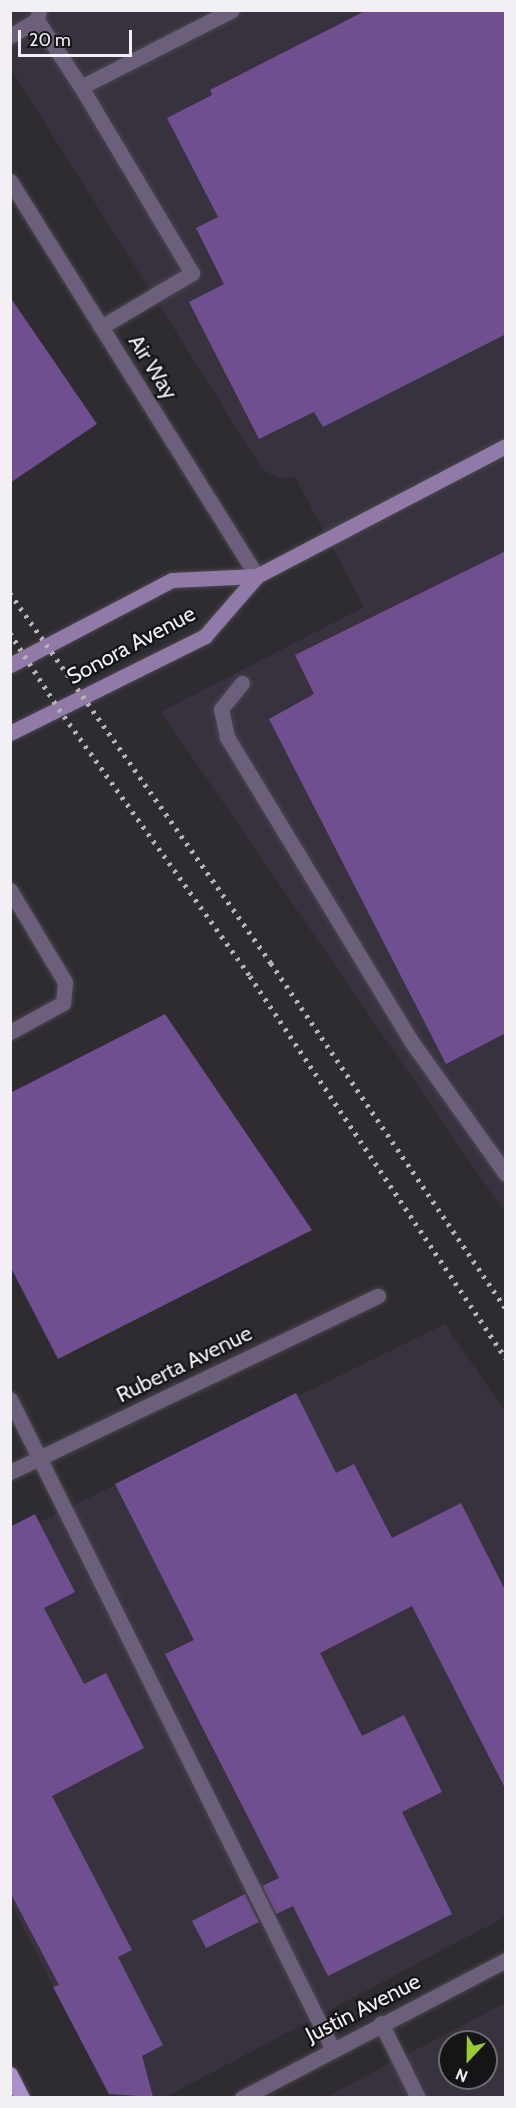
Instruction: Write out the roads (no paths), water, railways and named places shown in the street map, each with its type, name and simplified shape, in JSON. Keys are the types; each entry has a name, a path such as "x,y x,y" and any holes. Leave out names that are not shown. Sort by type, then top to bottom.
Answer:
{"main road":[{"name":"Sonora Avenue","path":"10,733 205,636 257,576 506,446"},
{"name":"Sonora Avenue","path":"10,665 172,580 257,576"},
{"path":"10,2074 22,2097"}],"street":[{"path":"81,87 232,10"},
{"path":"10,36 38,15 192,273 101,327"},
{"name":"Air Way","path":"10,182 257,576"},
{"path":"242,683 221,709 226,737 411,1041 506,1174"},
{"path":"10,890 65,982 63,1003 10,1032"},
{"name":"Ruberta Avenue","path":"10,1472 378,1296"},
{"path":"10,1399 332,2048"},
{"name":"Justin Avenue","path":"242,2097 332,2048 506,1960"},
{"path":"381,2023 418,2097"}],"railway":[{"path":"10,593 271,963 506,1309"},
{"path":"10,633 59,709 250,976 506,1358"}]}
